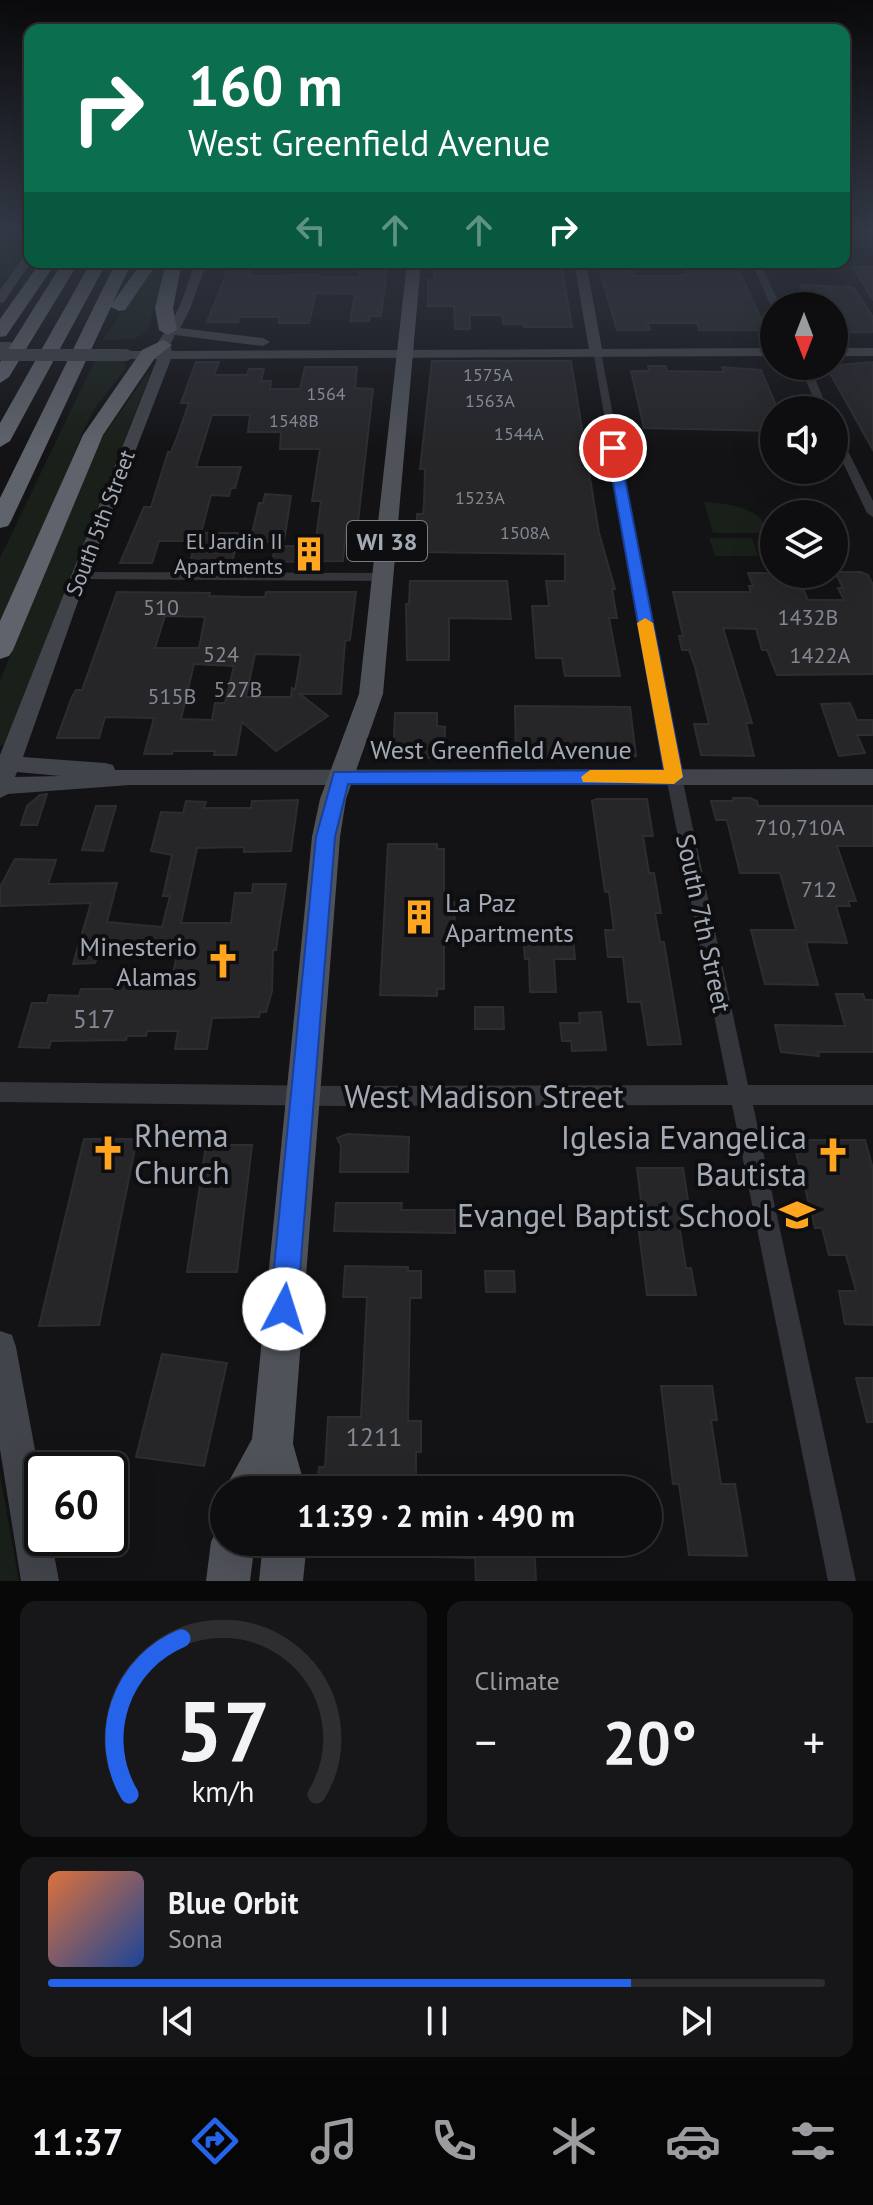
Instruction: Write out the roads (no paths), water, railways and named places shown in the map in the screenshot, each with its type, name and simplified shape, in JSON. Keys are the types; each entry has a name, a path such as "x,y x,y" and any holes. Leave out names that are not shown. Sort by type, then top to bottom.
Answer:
{"highway":[{"path":"0,332 21,303"},
{"path":"0,377 46,303"},
{"path":"0,441 76,303"},
{"path":"0,521 105,303"},
{"path":"69,381 122,303"},
{"path":"0,650 93,435 151,347 165,303"}],"main road":[{"name":"WI 38","path":"281,1476 272,1444 326,837 340,777 371,694 410,303"},
{"name":"WI 38","path":"253,1476 272,1444"},
{"path":"228,1581 231,1556"},
{"path":"281,1581 284,1556"}],"street":[{"name":"South 5th Street","path":"0,787 5,763 78,576 151,347 186,303"},
{"name":"South 7th Street","path":"587,303 674,777 842,1581"},
{"path":"848,340 873,340"},
{"path":"595,347 760,341"},
{"path":"4,351 272,343 405,347"},
{"path":"151,347 595,347 760,352"},
{"path":"848,352 873,352"},
{"path":"848,462 873,513"},
{"path":"78,576 383,577"},
{"name":"West Greenfield Avenue","path":"5,763 101,770 130,777"},
{"name":"West Greenfield Avenue","path":"0,787 130,777 873,777"},
{"name":"West Madison Street","path":"0,1092 303,1096 873,1095"},
{"path":"0,1347 41,1580"}],"place":[{"name":"El Jardin II Apartments","path":"309,554"},
{"name":"La Paz Apartments","path":"419,917"},
{"name":"Minesterio Alamas","path":"223,961"},
{"name":"Rhema Church","path":"108,1153"},
{"name":"Iglesia Evangelica Bautista","path":"833,1155"},
{"name":"Evangel Baptist School","path":"797,1215"}]}
